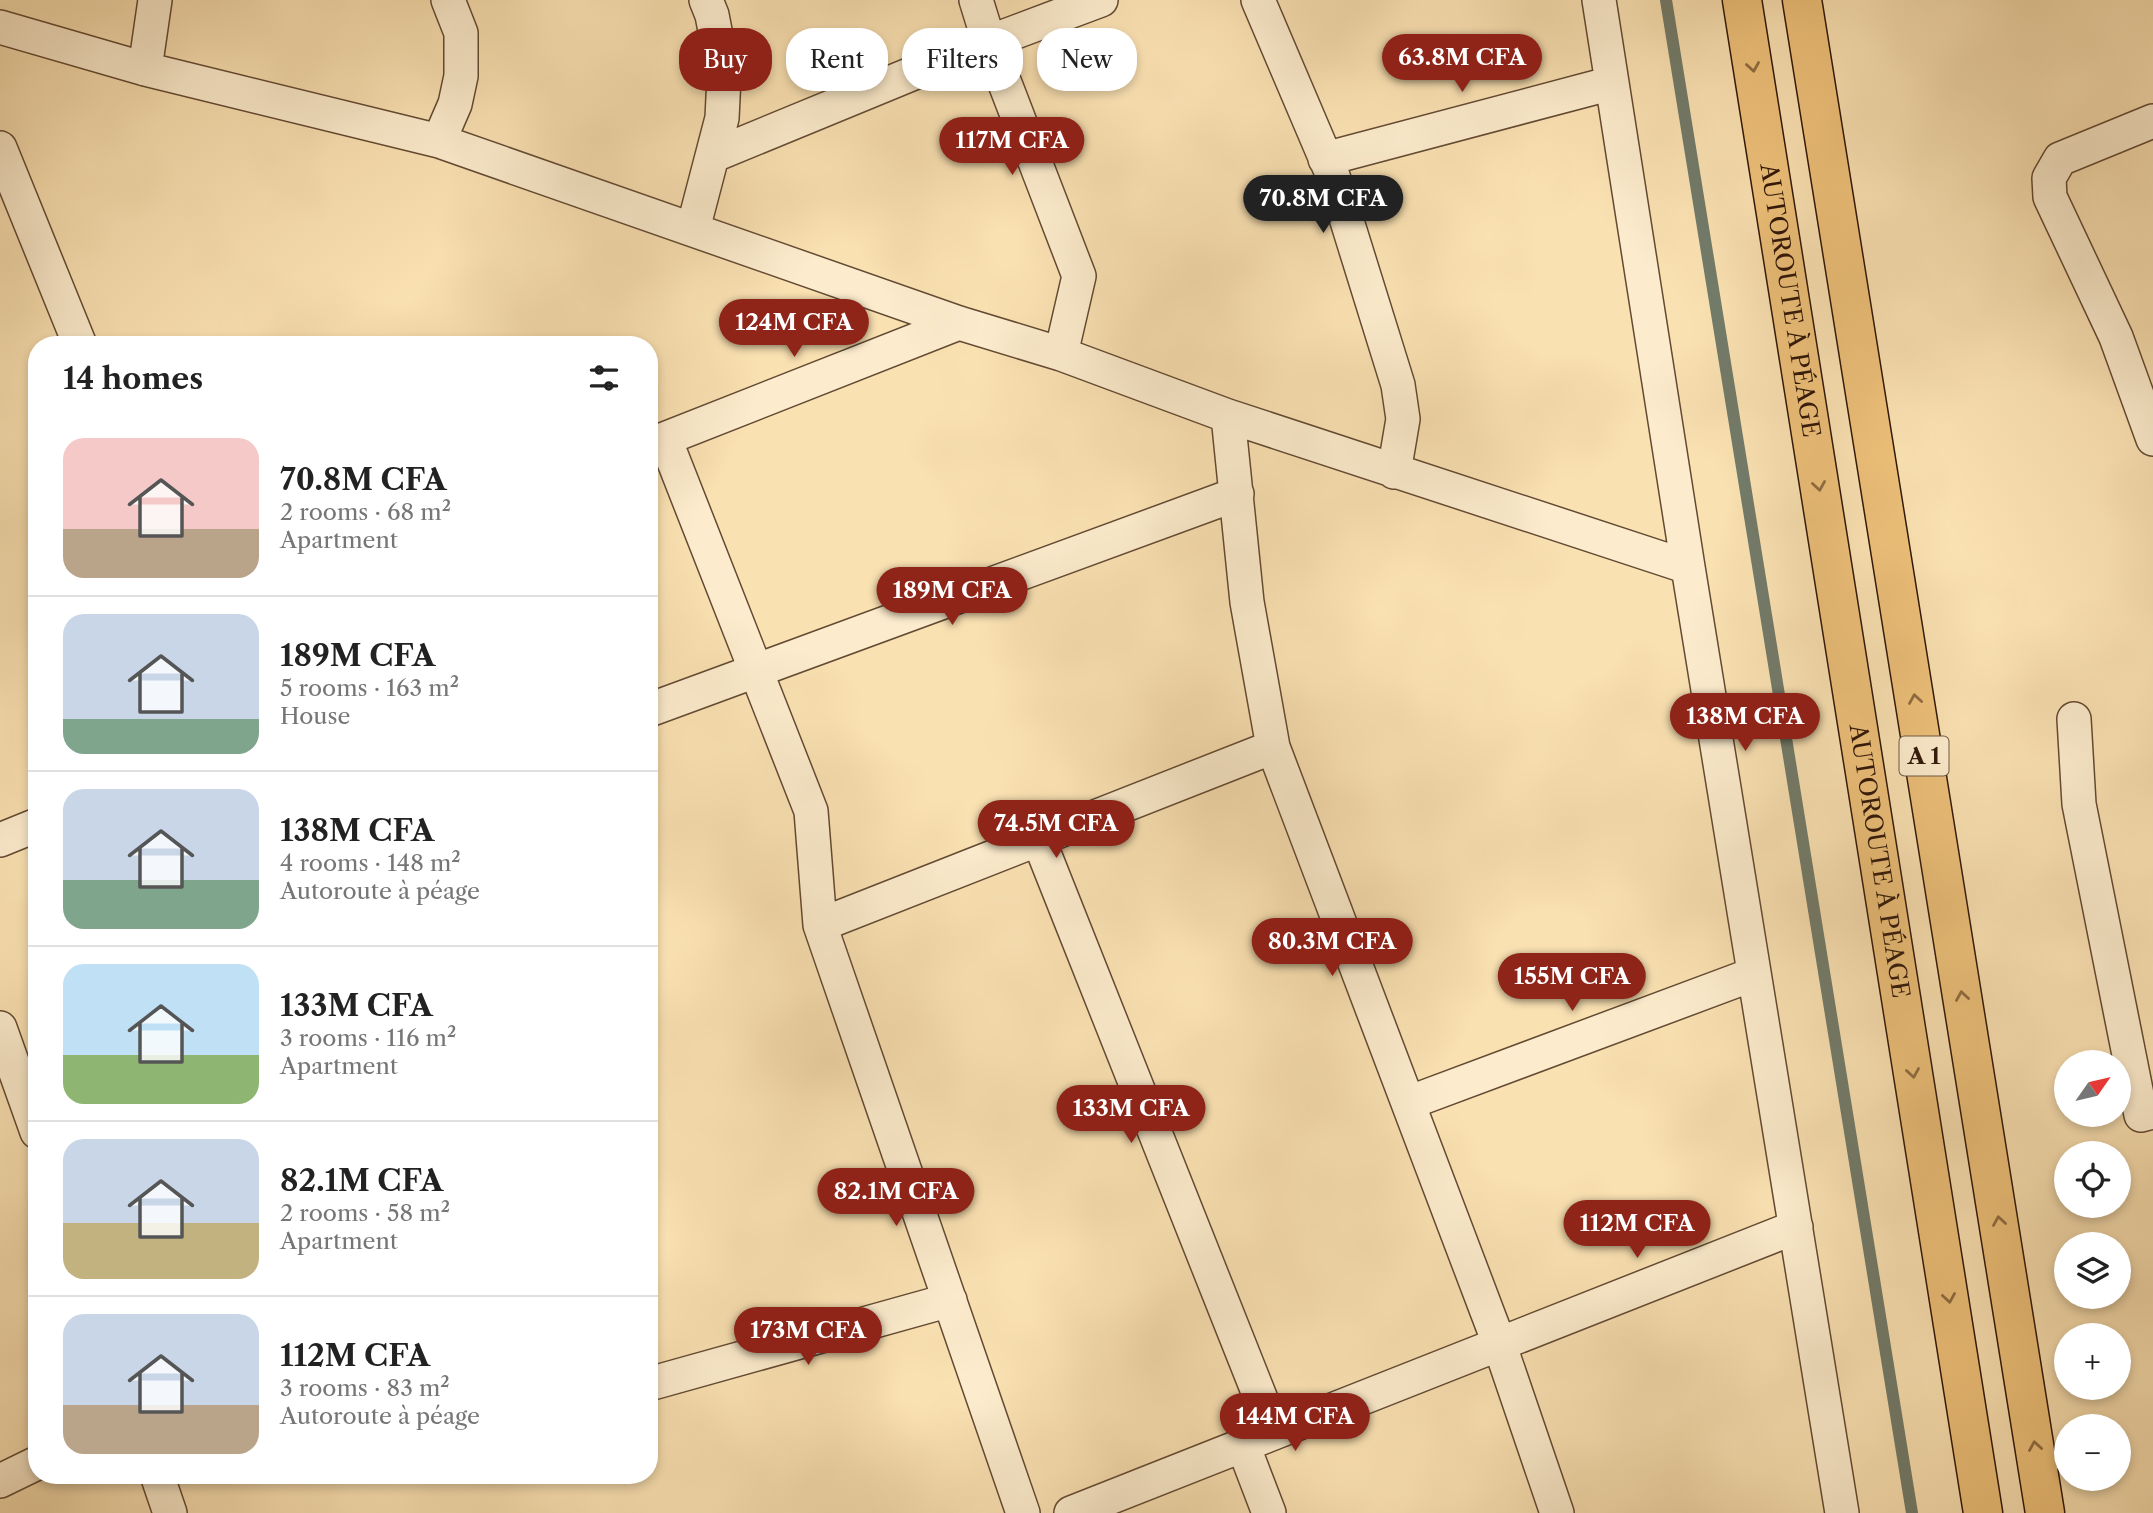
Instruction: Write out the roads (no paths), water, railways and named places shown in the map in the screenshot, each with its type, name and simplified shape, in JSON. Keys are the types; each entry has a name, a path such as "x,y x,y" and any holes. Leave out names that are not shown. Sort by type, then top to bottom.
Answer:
{"highway":[{"name":"AUTOROUTE À PÉAGE","path":"1742,0 1983,1513"},
{"name":"A 1","path":"1802,0 2045,1513"}],"street":[{"path":"145,69 155,0"},
{"path":"439,141 455,104 461,76 461,33 448,0"},
{"path":"693,229 722,118 724,77 712,15 706,0"},
{"path":"976,0 985,28"},
{"path":"1023,29 1101,0"},
{"path":"1258,0 1333,176 1398,385 1403,419 1394,472"},
{"path":"1600,0 1688,567 1842,1513"},
{"path":"0,27 145,69 439,141 959,323 1061,354 1228,416 1688,567"},
{"path":"712,156 902,78"},
{"path":"1325,159 1612,83"},
{"path":"1008,91 1079,276 1061,354"},
{"path":"2153,121 2060,159 2049,178 2050,197 2116,337 2153,439"},
{"path":"0,148 76,336"},
{"path":"658,442 959,323"},
{"path":"1228,416 1247,602 1273,747 1499,1343 1556,1513"},
{"path":"658,444 755,671 811,811 820,925 1023,1513"},
{"path":"658,707 1237,494"},
{"path":"2074,719 2079,804 2141,1115 2153,1111"},
{"path":"820,925 1273,747"},
{"path":"0,840 28,829"},
{"path":"1038,838 1274,1432"},
{"path":"1408,1103 1754,974"},
{"path":"0,1028 7,1070 28,1113"},
{"path":"1071,1513 1796,1227"},
{"path":"658,1381 950,1300"},
{"path":"1243,1445 1269,1513"},
{"path":"0,1481 28,1467"},
{"path":"160,1484 170,1513"}],"waterway":[{"path":"1666,0 1912,1513"}]}
